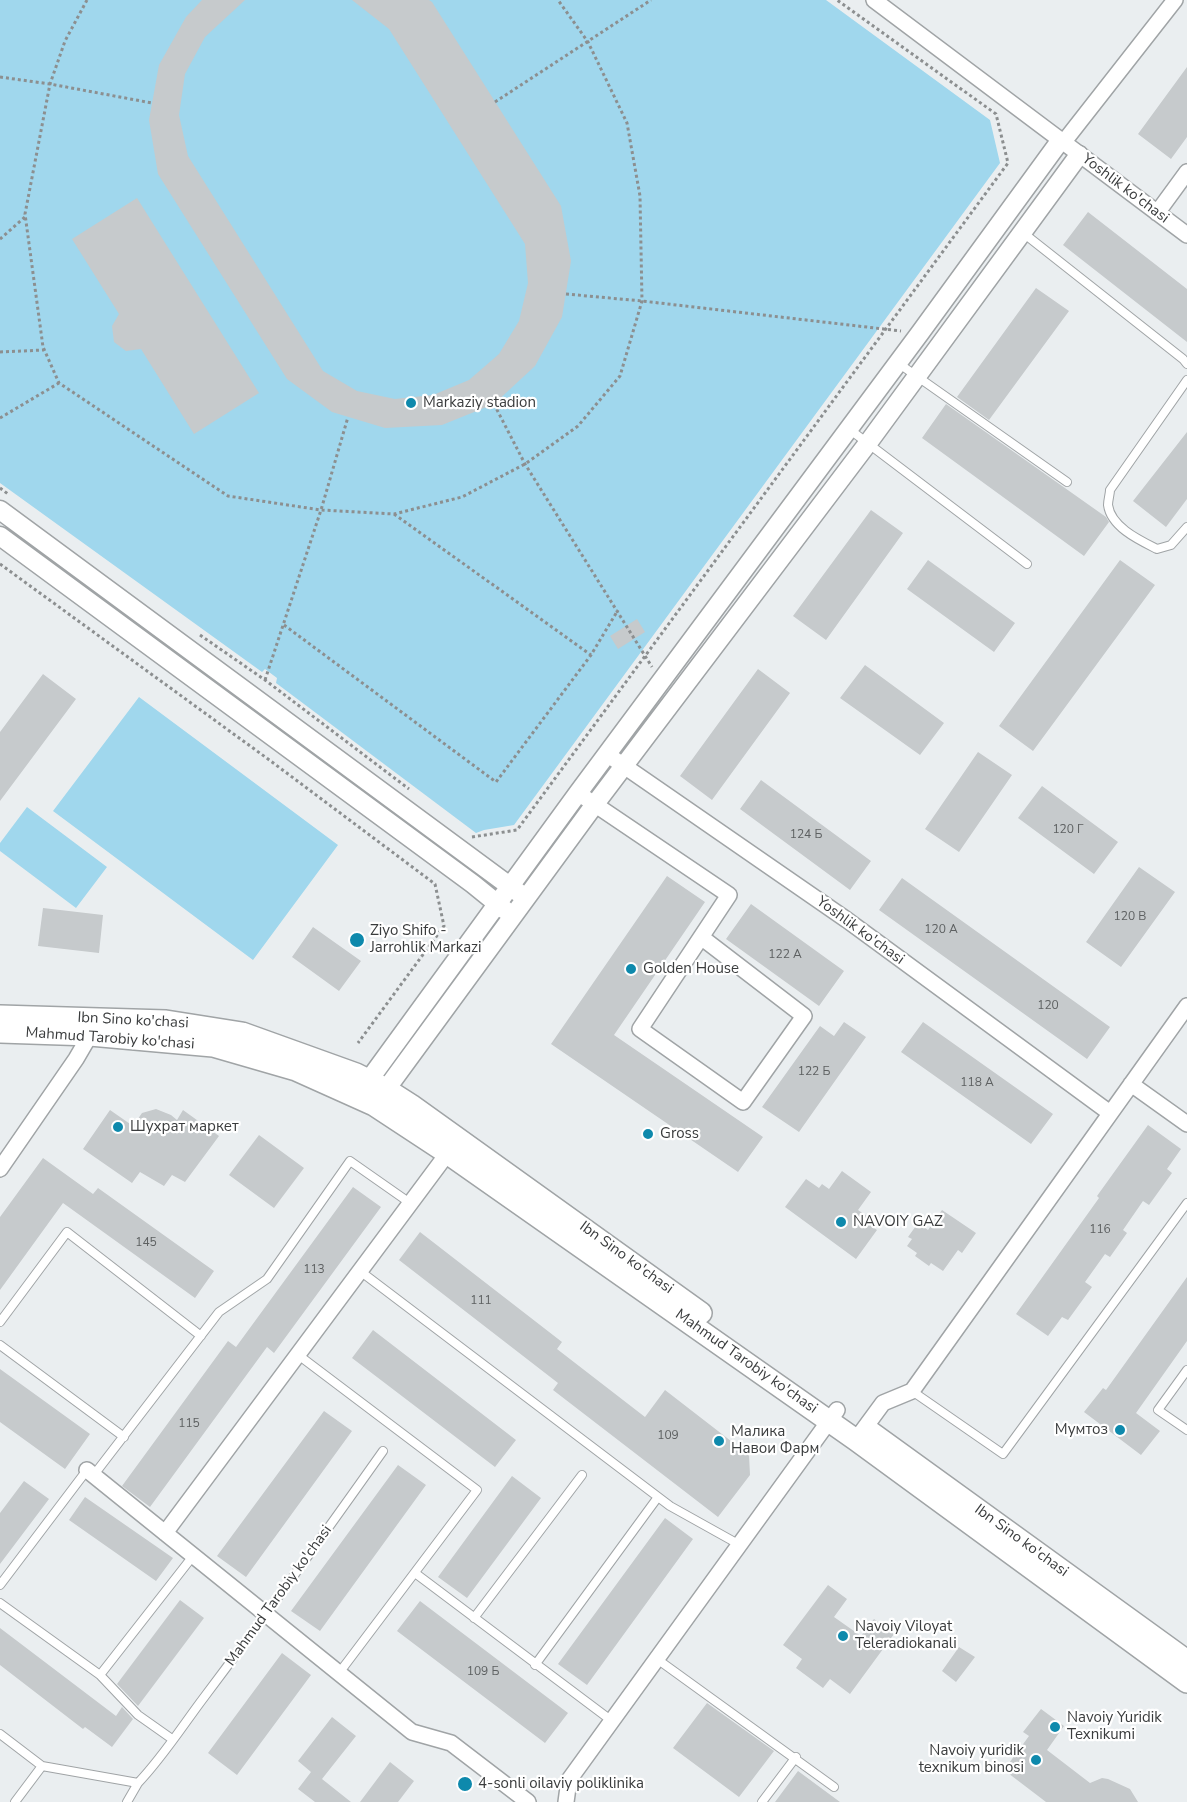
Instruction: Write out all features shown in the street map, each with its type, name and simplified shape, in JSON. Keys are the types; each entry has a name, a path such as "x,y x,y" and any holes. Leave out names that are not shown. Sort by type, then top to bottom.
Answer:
{"main road":[{"name":"Ibn Sino ko'chasi","path":"0,1016 91,1027"},
{"name":"Mahmud Tarobiy ko'chasi","path":"0,1032 91,1027 213,1046 372,1093 453,1146 861,1434 1187,1682"},
{"name":"Ibn Sino ko'chasi","path":"861,1434 1187,1662"}],"street":[{"name":"Yoshlik ko'chasi","path":"874,0 1187,235"},
{"path":"372,1093 497,903 578,792 1062,142 1175,0"},
{"path":"372,1093 512,916 868,443 1079,154"},
{"path":"1157,213 1187,172"},
{"path":"5,502 255,699 525,898"},
{"path":"0,536 512,916"},
{"path":"243,716 255,699"},
{"name":"Yoshlik ko'chasi","path":"607,754 846,920 1110,1113"},
{"path":"578,792 729,895 701,937 640,1029 742,1102 804,1016 701,937"},
{"path":"861,1434 883,1403 912,1391 1187,1006"},
{"path":"0,1169 91,1027"},
{"path":"1131,1084 1187,1124"},
{"path":"165,1533 453,1146"},
{"path":"566,1802 569,1780 833,1415"},
{"path":"90,1473 412,1732 451,1743 528,1802"}],"lane":[{"path":"1022,232 1187,364"},
{"path":"898,363 1066,482"},
{"path":"1187,380 1110,490 1108,506 1118,524 1136,538 1157,549 1171,545 1187,527"},
{"path":"849,429 1027,564"},
{"path":"0,1585 90,1473 124,1437 219,1312 267,1279 350,1161 410,1203"},
{"path":"912,1391 1003,1454 1187,1203"},
{"path":"0,1322 67,1232 201,1336"},
{"path":"360,1271 670,1506 740,1545"},
{"path":"0,1345 124,1437"},
{"path":"297,1354 477,1490 339,1673"},
{"path":"1187,1370 1158,1410 1187,1430"},
{"name":"Mahmud Tarobiy ko'chasi","path":"127,1802 138,1783 154,1766 267,1615 383,1451"},
{"path":"474,1618 582,1475"},
{"path":"535,1665 658,1497"},
{"path":"100,1675 194,1556"},
{"path":"415,1573 612,1721"},
{"path":"0,1603 100,1675 138,1715 172,1739"},
{"path":"657,1659 834,1786"},
{"path":"0,1734 42,1766 138,1783"},
{"path":"762,1802 796,1757"},
{"path":"15,1802 42,1766"}],"path":[{"path":"87,0 64,41 50,84 28,190 25,217 44,350 59,383 228,496 321,510 394,514 462,497 525,464 578,426 620,376 642,301 640,196 627,123 588,42 558,0"},
{"path":"495,102 651,0"},
{"path":"464,831 474,838 517,830 1008,163 996,114 837,0"},
{"path":"0,77 50,84 152,104"},
{"path":"0,239 25,217"},
{"path":"566,294 920,333"},
{"path":"0,352 44,350"},
{"path":"0,418 59,383"},
{"path":"494,404 525,464 661,681"},
{"path":"266,680 321,510 348,417"},
{"path":"0,488 5,502"},
{"path":"394,514 591,655"},
{"path":"0,564 435,884 444,926 358,1043"},
{"path":"284,624 496,782 591,655 618,610"},
{"path":"195,631 266,680 417,795"}],"shaded area":[{"name":"Markaziy stadion","path":"0,0 826,0 990,120 1000,163 514,825 476,833 276,683 277,678 265,669 262,672 0,483"},
{"path":"139,697 338,845 253,960 53,811"},
{"path":"27,807 107,867 76,908 0,851 0,843"}],"building":[{"path":"202,0 245,0 205,37 185,74 179,115 188,156 323,371 357,391 395,399 433,395 469,380 499,354 519,321 528,283 525,244 389,29 352,0 429,0 432,2 561,206 571,261 562,317 535,366 494,404 442,425 385,428 332,412 287,379 158,174 149,120 159,65 186,17"},
{"path":"1187,67 1187,137 1171,159 1138,134"},
{"path":"137,198 259,393 194,434 141,349 126,351 114,342 112,326 119,314 72,239"},
{"path":"1088,212 1187,289 1187,342 1063,245"},
{"path":"1036,288 1069,311 989,420 957,397"},
{"path":"946,404 1106,517 1109,522 1084,556 922,438"},
{"path":"1187,432 1187,499 1166,527 1133,501"},
{"path":"871,510 903,533 826,640 793,616"},
{"path":"928,560 1015,623 994,652 907,589"},
{"path":"1120,560 1155,585 1033,751 999,726"},
{"path":"637,619 645,632 618,649 610,636"},
{"path":"865,665 944,723 920,755 840,698"},
{"path":"758,669 790,693 712,800 680,776"},
{"path":"43,674 76,699 0,801 0,732"},
{"path":"978,752 1012,775 959,852 925,829"},
{"path":"761,780 871,861 850,890 740,809"},
{"path":"1042,786 1118,842 1094,874 1018,818"},
{"path":"1139,867 1175,892 1121,967 1086,942"},
{"name":"Golden House","path":"667,876 705,902 614,1035 763,1137 738,1172 551,1044"},
{"path":"902,878 1110,1027 1087,1059 879,910"},
{"path":"751,904 844,971 819,1006 726,939"},
{"path":"43,908 103,915 99,953 38,946"},
{"path":"313,927 361,961 339,991 292,957"},
{"path":"844,1022 866,1037 799,1132 762,1107 820,1026 834,1036"},
{"path":"923,1022 1053,1114 1031,1144 901,1052"},
{"path":"156,1109 177,1120 183,1110 219,1136 185,1182 172,1175 164,1186 140,1172 132,1183 83,1149 110,1110 133,1126 142,1113"},
{"path":"1148,1125 1181,1149 1167,1169 1172,1173 1149,1205 1143,1201 1123,1230 1127,1233 1110,1257 1105,1254 1085,1282 1092,1287 1068,1320 1062,1317 1048,1336 1016,1314"},
{"path":"259,1135 304,1168 274,1208 229,1175"},
{"path":"43,1158 93,1194 98,1188 214,1271 195,1298 63,1203 0,1290 0,1217"},
{"path":"842,1171 871,1192 858,1210 867,1216 864,1220 877,1230 856,1259 785,1207 806,1179 819,1188 822,1184 829,1189"},
{"path":"353,1187 381,1207 274,1353 267,1347 150,1507 122,1486 228,1341 236,1347"},
{"path":"942,1210 976,1233 962,1253 958,1250 943,1271 931,1263 929,1266 915,1256 917,1253 907,1246 912,1239 908,1237 918,1223 928,1230"},
{"path":"420,1232 562,1342 557,1349 645,1417 665,1390 749,1455 750,1475 718,1517 553,1390 558,1383 399,1260"},
{"path":"1187,1277 1187,1341 1136,1413 1160,1431 1141,1455 1084,1412 1103,1388 1106,1390"},
{"path":"373,1330 516,1440 495,1467 352,1358"},
{"path":"0,1369 90,1434 65,1469 0,1422"},
{"path":"324,1411 352,1431 246,1577 217,1556"},
{"path":"398,1465 426,1485 320,1631 291,1611"},
{"path":"512,1476 541,1498 467,1598 438,1577"},
{"path":"24,1481 49,1499 0,1564 0,1513"},
{"path":"85,1497 173,1558 156,1581 69,1520"},
{"path":"665,1518 693,1539 587,1685 558,1664"},
{"path":"828,1585 847,1599 834,1617 861,1636 874,1619 894,1634 850,1694 830,1679 823,1688 796,1668 802,1659 783,1645"},
{"path":"180,1600 204,1618 138,1706 117,1684"},
{"path":"420,1601 568,1713 545,1743 397,1631"},
{"path":"0,1628 116,1716 122,1707 133,1719 112,1747 85,1727 83,1729 0,1665"},
{"path":"959,1647 975,1657 956,1682 942,1671"},
{"path":"282,1653 311,1675 237,1775 208,1753"},
{"path":"707,1703 774,1751 739,1797 673,1748"},
{"name":"Navoiy yuridik texnikum binosi","path":"1041,1709 1064,1726 1047,1750 1090,1783 1102,1778 1130,1789 1138,1802 1046,1802 1004,1770 1029,1736 1023,1732"},
{"path":"332,1717 356,1736 322,1779 351,1802 315,1802 298,1789 311,1772 298,1761"},
{"path":"390,1762 414,1781 398,1802 360,1802"},
{"path":"798,1771 840,1802 775,1802"}],"place":[{"name":"Markaziy stadion","path":"411,403"},
{"name":"Ziyo Shifo - Jarrohlik Markazi","path":"357,940"},
{"name":"Golden House","path":"631,969"},
{"name":"Шухрат маркет","path":"118,1127"},
{"name":"Gross","path":"648,1134"},
{"name":"NAVOIY GAZ","path":"841,1222"},
{"name":"Мумтоз","path":"1120,1430"},
{"name":"Малика Навои Фарм","path":"719,1441"},
{"name":"Navoiy Viloyat Teleradiokanali","path":"843,1636"},
{"name":"Navoiy Yuridik Texnikumi","path":"1055,1727"},
{"name":"Navoiy yuridik texnikum binosi","path":"1036,1760"},
{"name":"4-sonli oilaviy poliklinika","path":"465,1784"}]}
